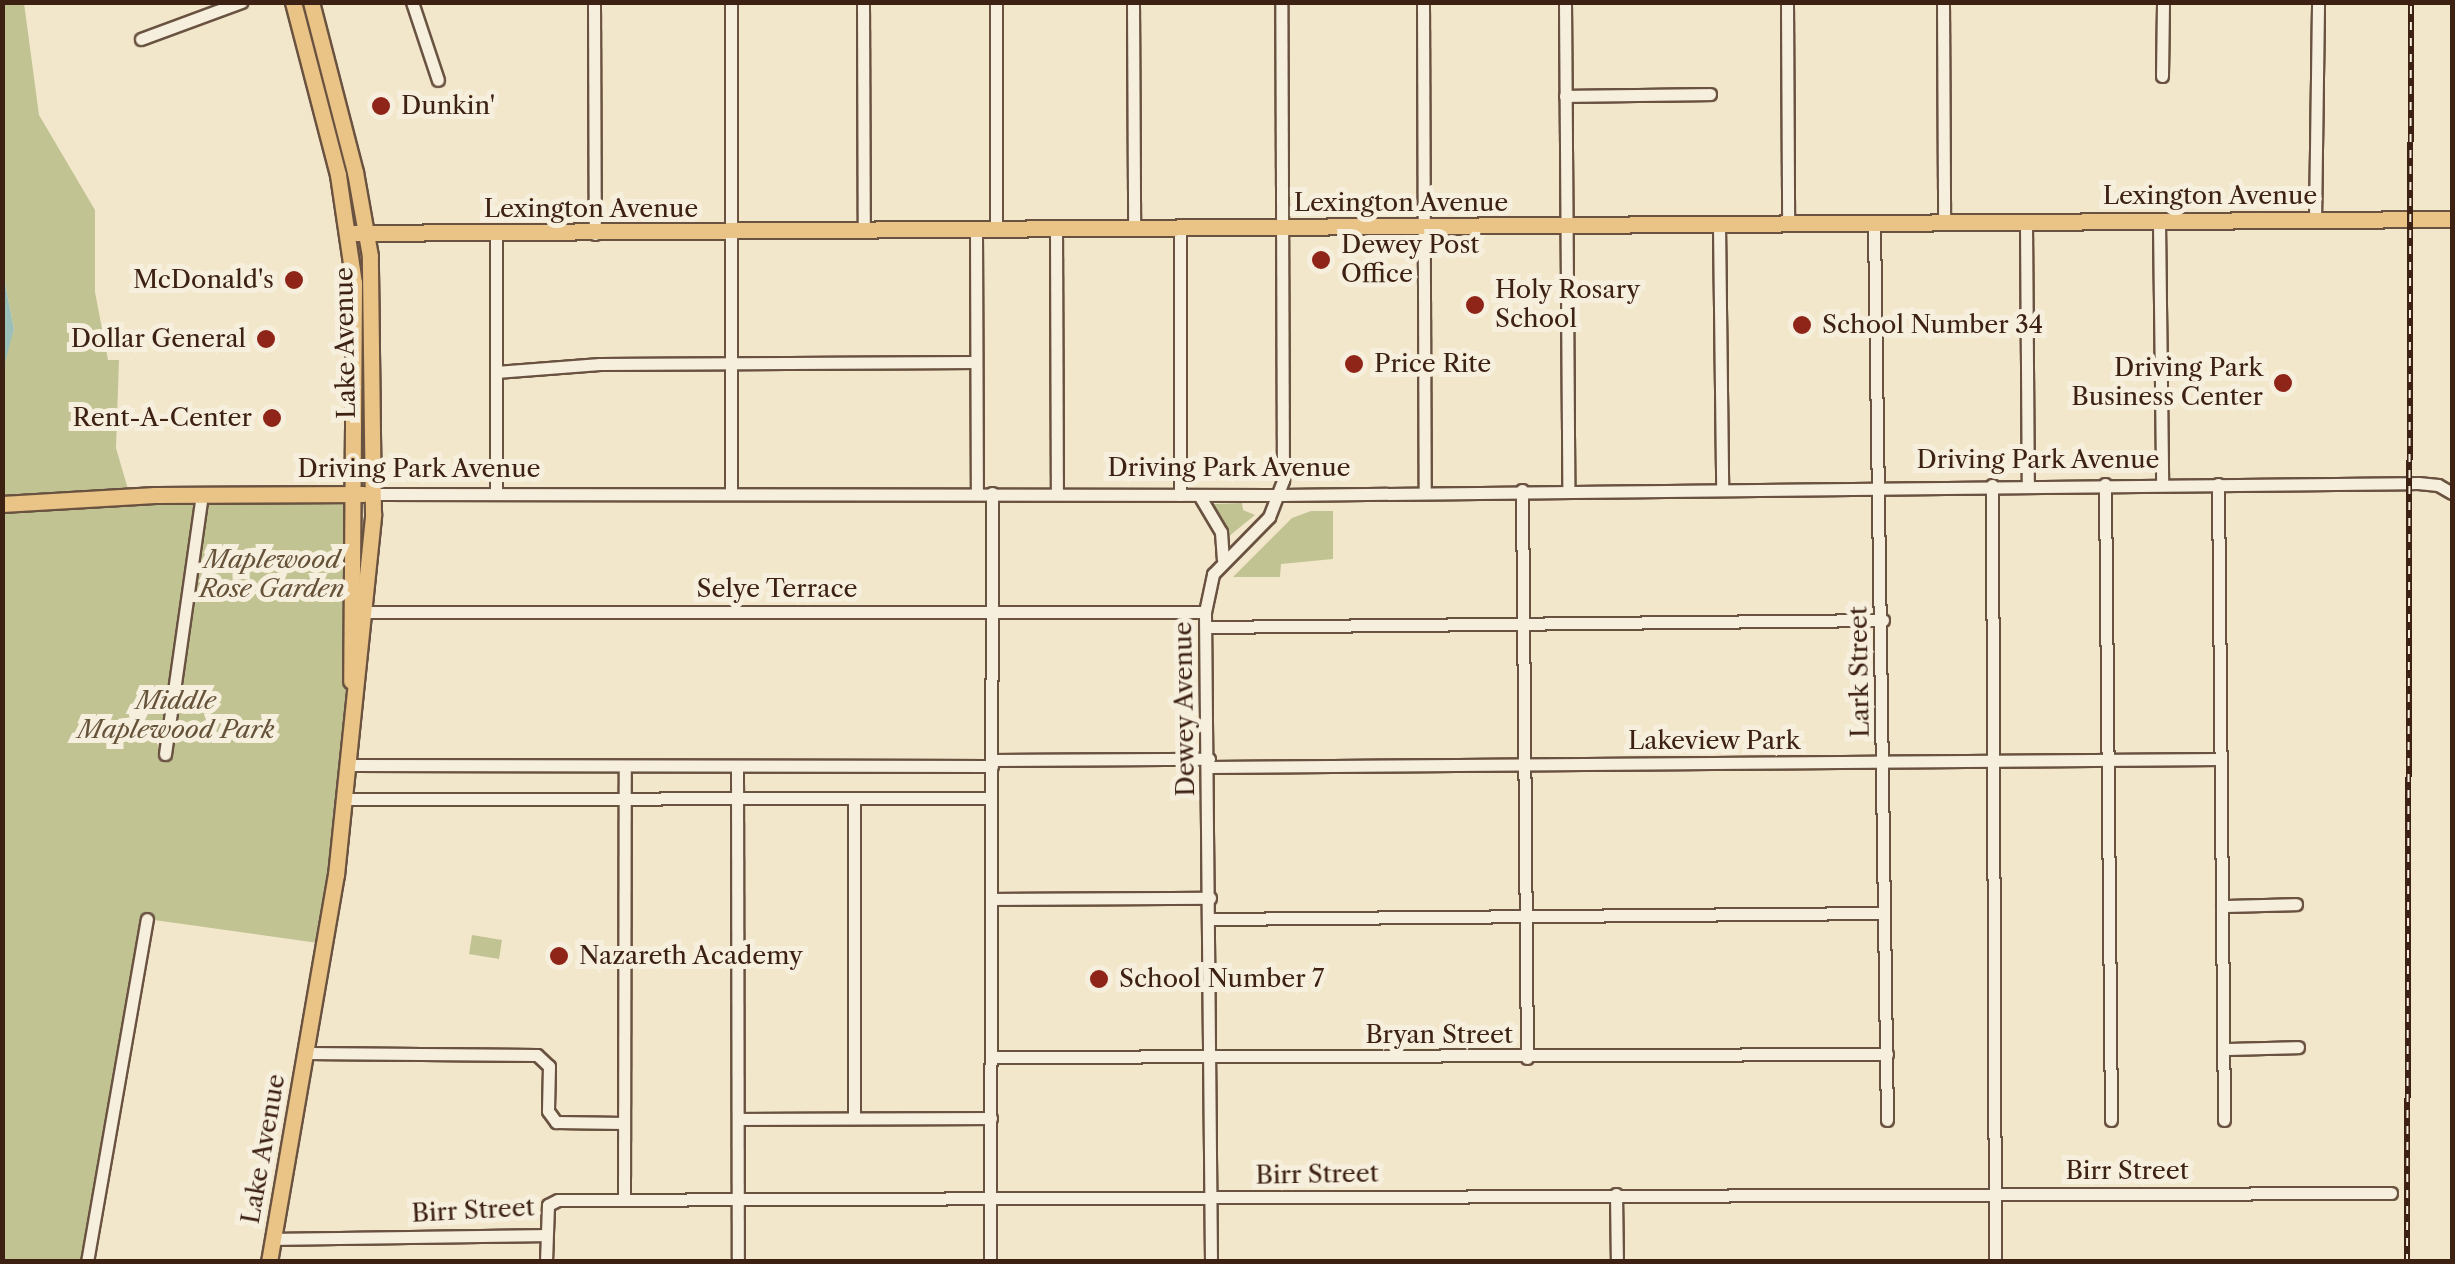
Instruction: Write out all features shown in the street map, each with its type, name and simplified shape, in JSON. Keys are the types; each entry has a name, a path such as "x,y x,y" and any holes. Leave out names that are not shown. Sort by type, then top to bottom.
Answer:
{"main road":[{"name":"Lake Avenue","path":"293,2 349,233 365,494"},
{"name":"Lake Avenue","path":"270,1262 345,798 373,301 367,234 352,156 311,2"},
{"name":"Lexington Avenue","path":"349,233 2452,218"},
{"name":"Driving Park Avenue","path":"2,504 202,495 365,494"}],"street":[{"path":"193,2 199,18"},
{"path":"142,39 241,2"},
{"path":"412,2 438,80"},
{"path":"594,2 595,234"},
{"path":"730,2 731,493"},
{"path":"863,2 864,232"},
{"path":"996,2 996,231"},
{"path":"1134,2 1134,230"},
{"path":"1280,2 1280,494"},
{"path":"1423,2 1425,491"},
{"path":"1565,2 1568,490"},
{"path":"1787,2 1788,225"},
{"path":"1943,2 1944,224"},
{"path":"2162,76 2163,2"},
{"path":"2316,221 2318,2"},
{"path":"1566,96 1710,94"},
{"path":"2159,222 2162,484"},
{"path":"2026,223 2028,485"},
{"name":"Lark Street","path":"1874,224 1883,620 1887,1120"},
{"path":"1719,225 1722,488"},
{"path":"1180,229 1180,495"},
{"path":"1056,230 1057,493"},
{"path":"976,231 977,492"},
{"path":"496,234 496,493"},
{"path":"496,372 593,364 976,362"},
{"path":"2104,484 2111,1120"},
{"name":"Driving Park Avenue","path":"365,494 1199,495 2104,484 2434,484 2452,493"},
{"path":"2218,484 2224,1120"},
{"path":"1992,485 1995,1262"},
{"path":"1522,490 1527,1058"},
{"path":"990,1262 992,492"},
{"name":"Dewey Avenue","path":"1211,1262 1206,612 1210,581 1223,560 1269,517 1280,494"},
{"path":"165,754 202,495"},
{"path":"1199,495 1221,532 1223,560"},
{"name":"Selye Terrace","path":"358,612 1206,612"},
{"path":"1206,627 1883,620"},
{"name":"Lakeview Park","path":"347,764 1524,765 2220,759"},
{"path":"624,1199 625,766"},
{"path":"738,766 738,1262"},
{"path":"345,798 992,798"},
{"path":"854,798 854,1118"},
{"path":"991,899 1210,898"},
{"path":"2222,906 2296,904"},
{"path":"1210,920 1884,913"},
{"path":"86,1262 147,919"},
{"path":"2224,1049 2298,1047"},
{"path":"306,1053 538,1055 548,1066 547,1104 556,1122 624,1123"},
{"name":"Bryan Street","path":"991,1057 1887,1054"},
{"path":"738,1119 990,1118"},
{"name":"Birr Street","path":"273,1239 546,1235 547,1211 553,1201 624,1199 2391,1193"},
{"path":"1616,1194 1617,1262"},
{"path":"546,1235 546,1262"}],"green space":[{"name":"Middle Maplewood Park","path":"3,3 24,3 39,115 95,210 95,292 108,360 119,360 116,448 130,496 356,494 350,670 325,944 147,919 87,1261 3,1261 2,370 14,329 3,273"},
{"path":"1242,503 1243,510 1255,515 1228,537 1214,504"},
{"path":"1311,511 1333,511 1333,559 1281,564 1280,577 1233,577 1292,518"},
{"path":"472,935 502,940 499,959 469,954"}],"water":[{"path":"3,273 14,329 3,370"}],"railway":[{"path":"2407,1262 2411,2"}],"place":[{"name":"Dunkin'","path":"381,106"},
{"name":"Dewey Post Office","path":"1321,260"},
{"name":"McDonald's","path":"294,280"},
{"name":"Holy Rosary School","path":"1475,305"},
{"name":"School Number 34","path":"1802,325"},
{"name":"Dollar General","path":"266,339"},
{"name":"Price Rite","path":"1354,364"},
{"name":"Driving Park Business Center","path":"2283,383"},
{"name":"Rent-A-Center","path":"272,418"},
{"name":"Nazareth Academy","path":"559,956"},
{"name":"School Number 7","path":"1099,979"}],"park label":[{"name":"Maplewood Rose Garden","path":"272,576"}]}
